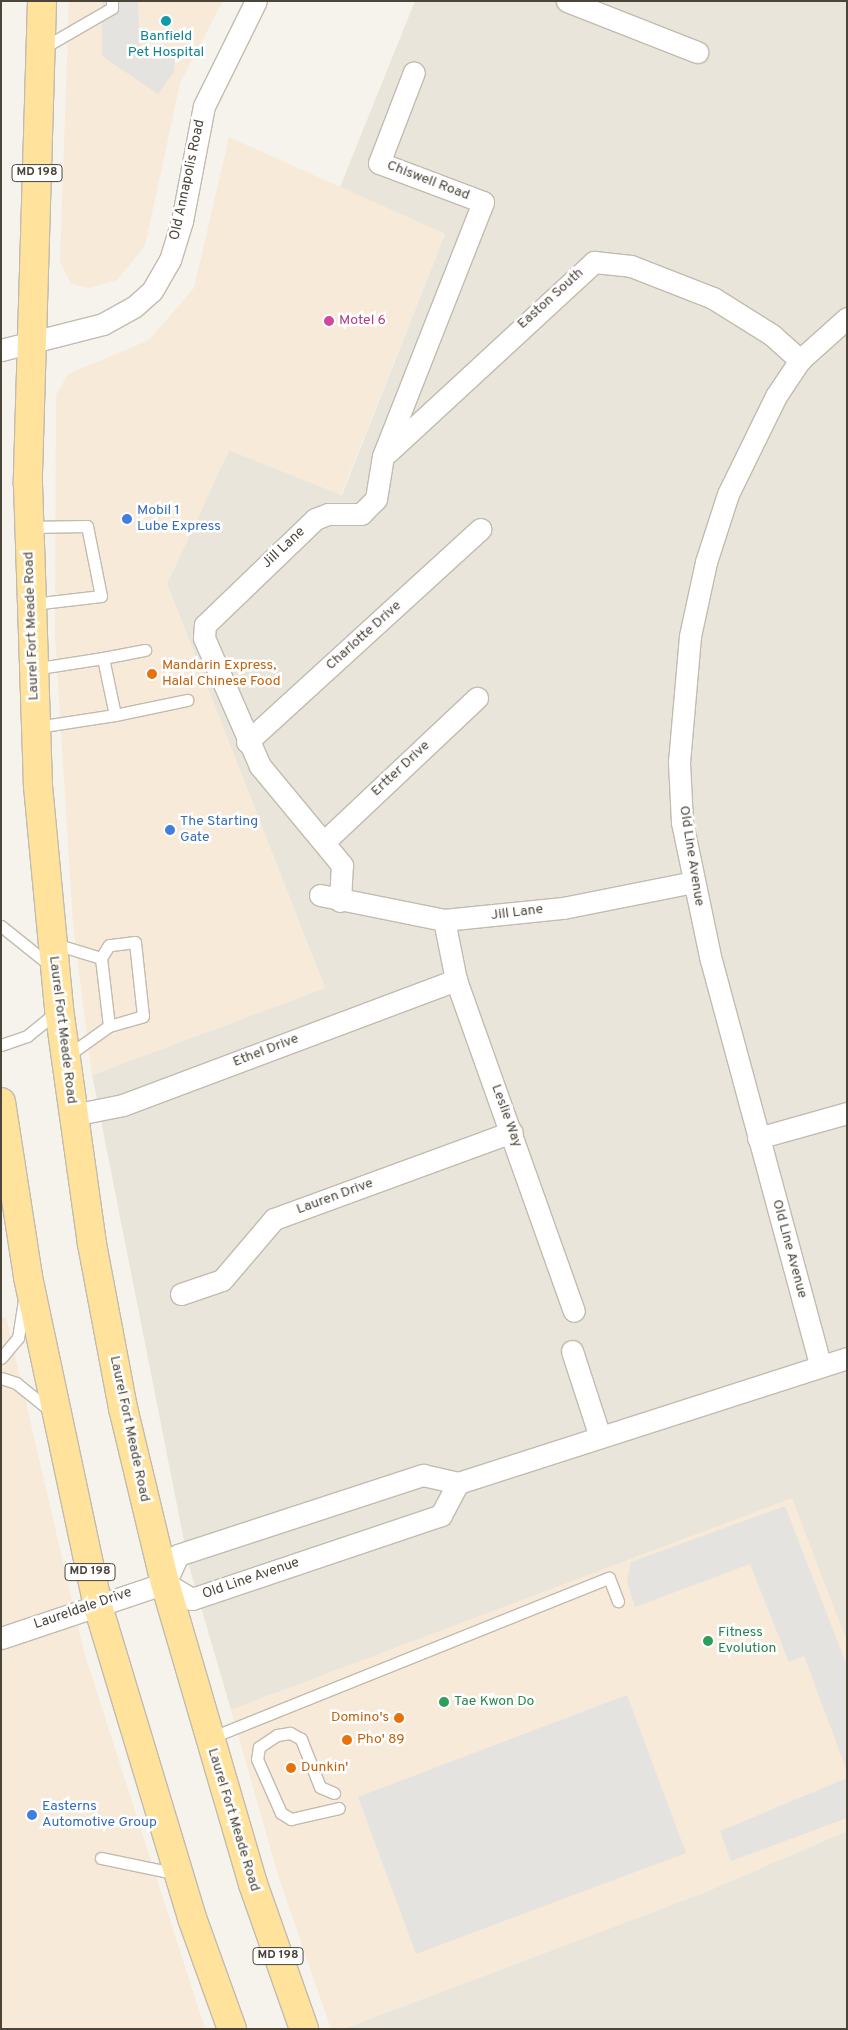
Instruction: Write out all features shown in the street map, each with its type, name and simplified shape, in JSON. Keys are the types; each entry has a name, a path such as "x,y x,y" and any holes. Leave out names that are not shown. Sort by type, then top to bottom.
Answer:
{"main road":[{"name":"Laurel Fort Meade Road","path":"42,1 33,345 30,527 31,604 36,728 52,956 65,1057 73,1115 123,1408 164,1582 208,1739 304,2029"},
{"name":"MD 198","path":"1,1102 28,1277 55,1414 97,1603 178,1874 232,2029"}],"street":[{"name":"Old Annapolis Road","path":"1,350 33,345 103,324 134,307 152,291 170,260 182,221 204,106 256,1"},
{"path":"567,1 611,10 697,52"},
{"name":"Chiswell Road","path":"414,72 379,163 483,202"},
{"name":"Jill Lane","path":"483,202 383,456 376,499 361,514 328,514 315,519 205,625 204,638 247,742 260,766 325,841 342,865 330,898 444,920 562,908 693,882"},
{"name":"Easton South","path":"383,456 594,262 631,266 713,298 772,334 800,360"},
{"name":"Old Line Avenue","path":"820,1364 758,1138 693,882 682,822 680,762 690,636 706,562 728,494 751,440 800,360 847,318"},
{"name":"Charlotte Drive","path":"247,742 480,530"},
{"name":"Ertter Drive","path":"325,841 477,698"},
{"name":"Leslie Way","path":"444,920 456,980 512,1132 574,1311"},
{"name":"Ethel Drive","path":"73,1115 123,1105 456,980"},
{"path":"758,1138 847,1113"},
{"name":"Lauren Drive","path":"181,1294 222,1280 274,1219 512,1132"},
{"path":"572,1351 600,1436"},
{"path":"164,1582 178,1555 423,1475 458,1483 820,1364 847,1358"},
{"name":"Old Line Avenue","path":"164,1582 192,1599 441,1515 458,1483"},
{"name":"Laureldale Drive","path":"1,1638 97,1603 164,1582"}],"lane":[{"path":"40,49 112,4"},
{"path":"30,527 87,526 101,596 31,604"},
{"path":"33,669 145,650"},
{"path":"103,658 115,714"},
{"path":"36,728 187,700"},
{"path":"1,926 52,956 101,958"},
{"path":"65,1057 109,1026 144,1016 135,942 109,945 101,958 109,1026"},
{"path":"1,1045 27,1036 59,1010"},
{"path":"1,1358 18,1338 28,1277"},
{"path":"1,1378 16,1383 55,1414"},
{"path":"208,1739 609,1578 618,1602"},
{"path":"334,1793 320,1787 301,1739 290,1733 276,1735 259,1747 257,1759 281,1813 291,1819 339,1808"},
{"path":"101,1858 178,1874"}],"shaded area":[{"path":"69,1 223,1 180,83 145,246 117,280 89,288 71,284 60,262"},
{"path":"102,1 138,1 140,50 176,52 174,72 158,94 102,56"},
{"path":"415,1 847,1 847,1642 791,1499 231,1710 189,1566 92,1075 325,988 167,584 229,450 342,495 445,234 340,187"},
{"path":"229,137 445,234 341,495 229,450 167,584 325,988 92,1075 73,924 55,637 56,395 68,374 149,340 194,288"},
{"path":"6,1317 84,1652 205,2029 1,2029 1,1318"},
{"path":"792,1498 847,1642 847,1831 703,1893 343,2029 331,2029 278,1875 231,1710"},
{"path":"785,1506 847,1666 847,1771 804,1656 789,1662 750,1564 635,1607 627,1582 631,1562"},
{"path":"627,1695 686,1853 416,1954 358,1797"},
{"path":"847,1778 847,1818 731,1861 720,1831"},
{"path":"847,1831 847,2029 343,2029 703,1893"}],"place":[{"name":"Banfield Pet Hospital","path":"166,21"},
{"name":"Motel 6","path":"329,321"},
{"name":"Mobil 1 Lube Express","path":"127,519"},
{"name":"Mandarin Express, Halal Chinese Food","path":"152,674"},
{"name":"The Starting Gate","path":"170,830"},
{"name":"Fitness Evolution","path":"708,1641"},
{"name":"Tae Kwon Do","path":"444,1702"},
{"name":"Domino's","path":"399,1718"},
{"name":"Pho' 89","path":"347,1740"},
{"name":"Dunkin'","path":"291,1768"},
{"name":"Easterns Automotive Group","path":"32,1815"}]}
